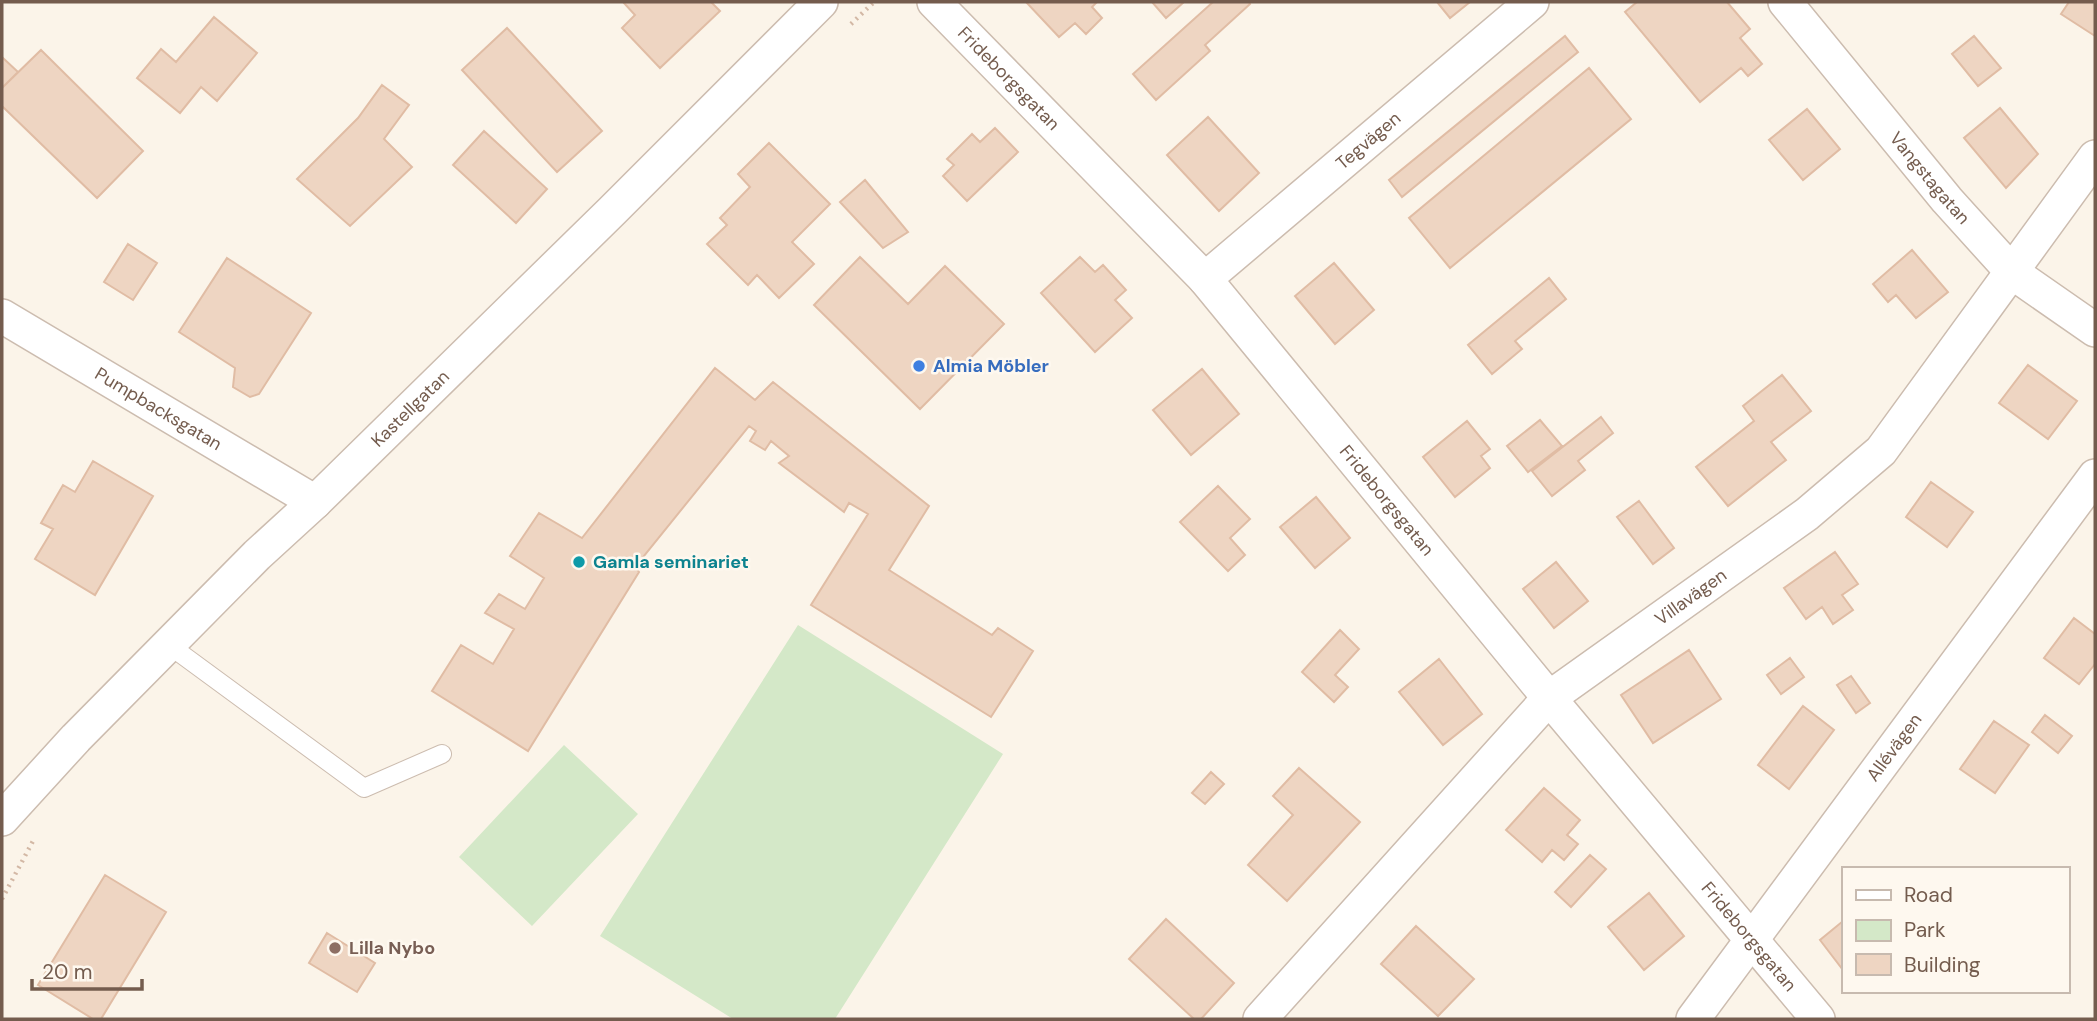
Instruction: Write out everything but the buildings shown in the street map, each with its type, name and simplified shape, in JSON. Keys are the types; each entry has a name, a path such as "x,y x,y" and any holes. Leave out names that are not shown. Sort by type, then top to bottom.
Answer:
{"street":[{"name":"Kastellgatan","path":"2,819 76,738 257,555 315,502 612,211 821,2"},
{"name":"Frideborgsgatan","path":"934,2 1205,279 1549,698 1818,1019"},
{"name":"Tegvägen","path":"1205,279 1532,2"},
{"name":"Vangstagatan","path":"1785,2 1947,200 2013,273 2095,330"},
{"name":"Villavägen","path":"1260,1019 1549,698 1807,514 1881,450 2013,273 2095,157"},
{"name":"Pumpbacksgatan","path":"2,316 315,502"},
{"name":"Allévägen","path":"1693,1019 2095,476"}],"lane":[{"path":"169,645 365,788 442,754"}],"green space":[{"path":"798,625 1003,754 835,1019 733,1019 600,936"},
{"path":"564,745 638,814 532,926 459,857"}],"place":[{"name":"Almia Möbler","path":"919,366"},
{"name":"Gamla seminariet","path":"579,562"},
{"name":"Lilla Nybo","path":"335,948"}]}
